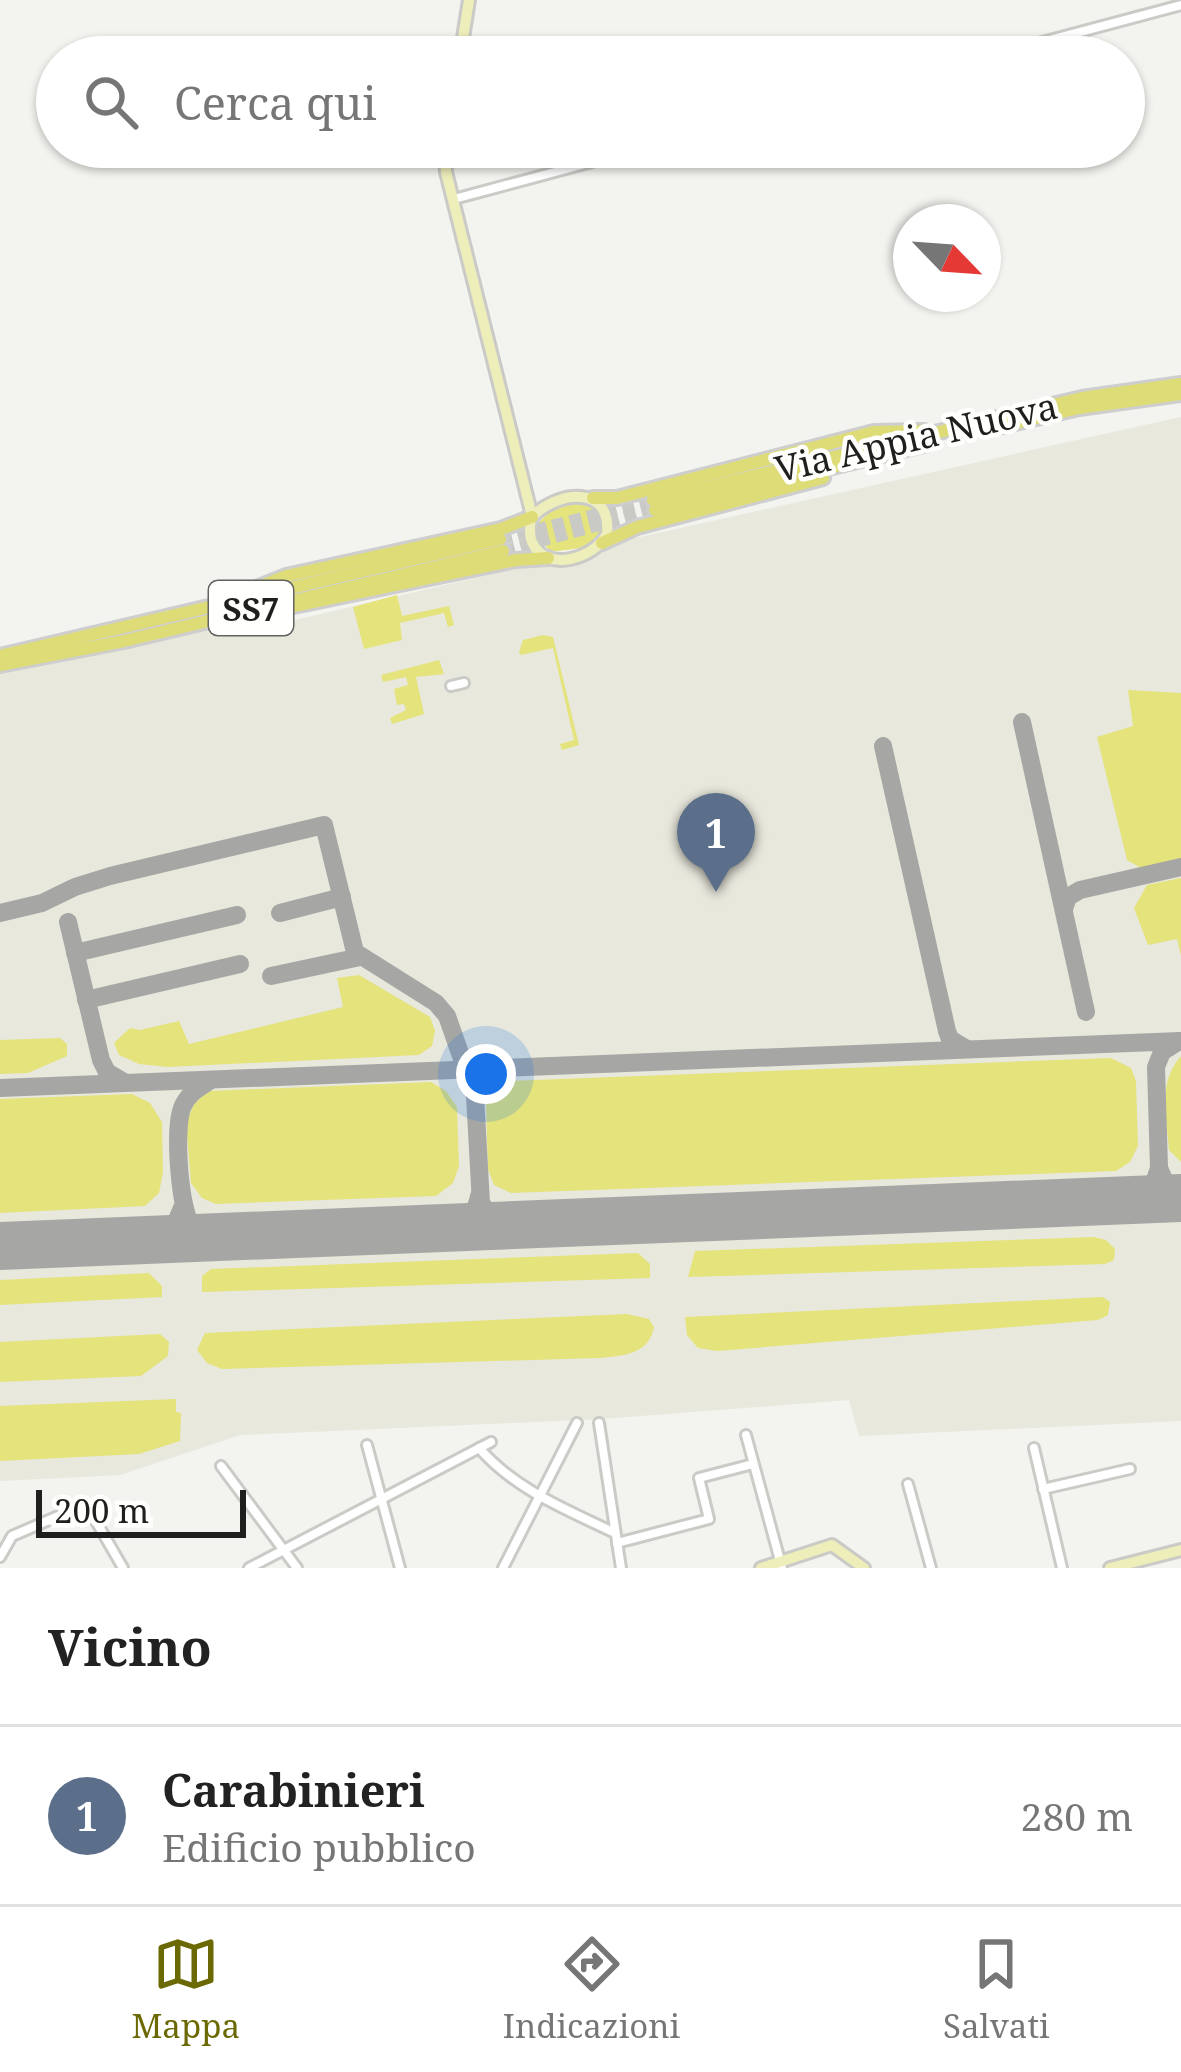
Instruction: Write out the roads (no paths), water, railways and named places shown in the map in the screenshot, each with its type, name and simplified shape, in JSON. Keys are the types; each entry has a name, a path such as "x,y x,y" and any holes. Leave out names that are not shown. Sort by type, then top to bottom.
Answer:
{"main road":[{"name":"Via Appia Nuova","path":"953,434 1082,398 1181,384"},
{"name":"Via Appia Nuova","path":"654,505 953,434 1079,408 1181,394"},
{"path":"593,498 617,498 874,432 953,434"},
{"path":"602,543 637,527 898,458 953,434"},
{"path":"223,609 278,578 501,529 532,517"},
{"name":"SS7","path":"0,656 502,545"},
{"path":"223,609 278,612 516,560 548,558"},
{"name":"SS7","path":"0,665 124,641 223,609"}],"street":[{"path":"463,36 469,0"},
{"path":"1065,36 1181,5"},
{"path":"449,168 532,517 532,541 548,558 564,560 587,554 602,543 608,520 593,498 578,496 551,503 532,517"},
{"path":"454,199 570,168"},
{"path":"524,490 535,500 551,503"},
{"path":"451,686 464,683"},
{"path":"599,1423 622,1568"},
{"path":"502,1568 577,1424"},
{"path":"746,1435 781,1564"},
{"path":"249,1568 490,1442"},
{"path":"367,1444 400,1568"},
{"path":"479,1448 500,1473 616,1538 709,1519 699,1478 753,1464"},
{"path":"1034,1448 1062,1568"},
{"path":"221,1466 297,1568"},
{"path":"1043,1489 1130,1468"},
{"path":"908,1484 931,1568"},
{"path":"8,1568 0,1559 12,1536 86,1504 123,1568"},
{"path":"761,1568 832,1545 864,1568"},
{"path":"1110,1568 1181,1550"}],"tunnel":[{"path":"500,539 653,500"},
{"path":"503,551 655,510"}],"place":[{"name":"Carabinieri","path":"716,892"}]}
